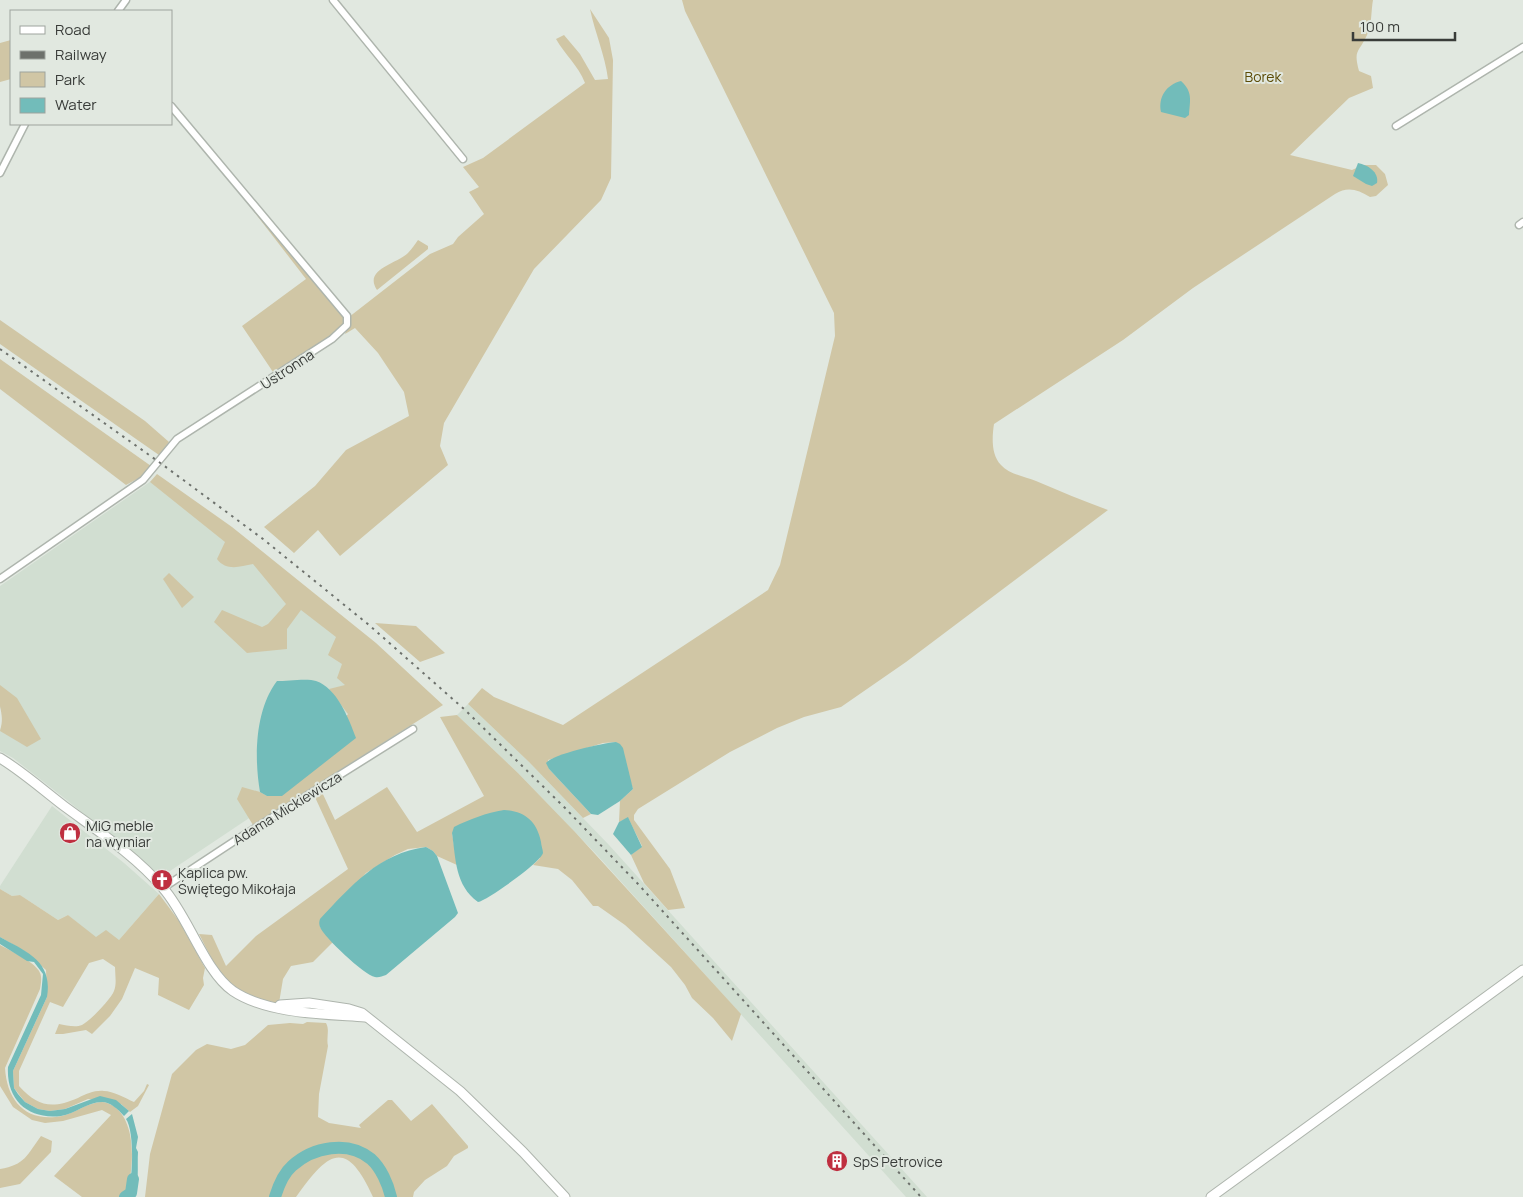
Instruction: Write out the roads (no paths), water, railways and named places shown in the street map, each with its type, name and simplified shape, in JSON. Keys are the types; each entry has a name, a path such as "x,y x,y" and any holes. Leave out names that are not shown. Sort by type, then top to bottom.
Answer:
{"main road":[{"path":"0,758 104,836 137,863 163,888 180,911 212,968 224,984 246,998 275,1006 309,1003 349,1009 362,1013 460,1091 523,1152 564,1197"},
{"path":"1211,1197 1523,970"}],"street":[{"path":"332,0 464,159"},
{"path":"1396,126 1523,47"},
{"name":"Ustronna","path":"0,578 143,480 177,440 332,339 347,325 347,316 172,107"},
{"path":"0,173 24,125"},
{"name":"Adama Mickiewicza","path":"163,888 236,840 413,730"}],"water":[{"path":"1181,81 1190,96 1189,115 1185,118 1161,112 1160,107 1164,92 1171,85"},
{"path":"1358,163 1365,165 1375,172 1377,183 1372,186 1353,176"},
{"path":"277,681 316,681 330,690 341,705 356,738 282,796 267,796 260,792 257,764 258,734 264,706"},
{"path":"616,742 623,748 633,789 620,801 598,815 591,814 549,769 546,763 568,753"},
{"path":"504,810 518,812 529,818 539,835 543,853 540,858 514,880 478,902 470,895 461,880 456,862 452,833 454,827 466,821"},
{"path":"628,817 642,847 631,855 613,834 619,822"},
{"path":"426,847 437,856 458,913 386,975 375,977 370,975 336,947 320,927 320,919 355,883 380,864 409,850"},
{"path":"0,937 36,959 42,966 48,985 47,997 13,1071 14,1088 18,1094 25,1102 38,1109 50,1111 65,1109 100,1096 116,1100 129,1111 124,1116 114,1106 102,1102 91,1104 61,1116 39,1115 29,1111 15,1098 8,1079 8,1067 41,995 43,974 34,962 27,961 0,944"},
{"path":"132,1114 138,1137 136,1148 138,1152 137,1181 133,1197 127,1197 131,1181 132,1146 126,1119"}],"waterway":[{"path":"275,1197 286,1172 292,1166 310,1154 331,1148 352,1149 371,1159 384,1176 391,1197"},
{"path":"125,1197 131,1193 133,1179"}],"railway":[{"path":"0,349 159,462 263,539 369,625 464,709 566,809 639,885 921,1197"}],"place":[{"name":"MiG meble na wymiar","path":"70,833"},
{"name":"Kaplica pw. Świętego Mikołaja","path":"162,880"},
{"name":"SpS Petrovice","path":"837,1161"}],"park label":[{"name":"Borek","path":"1263,76"}]}
